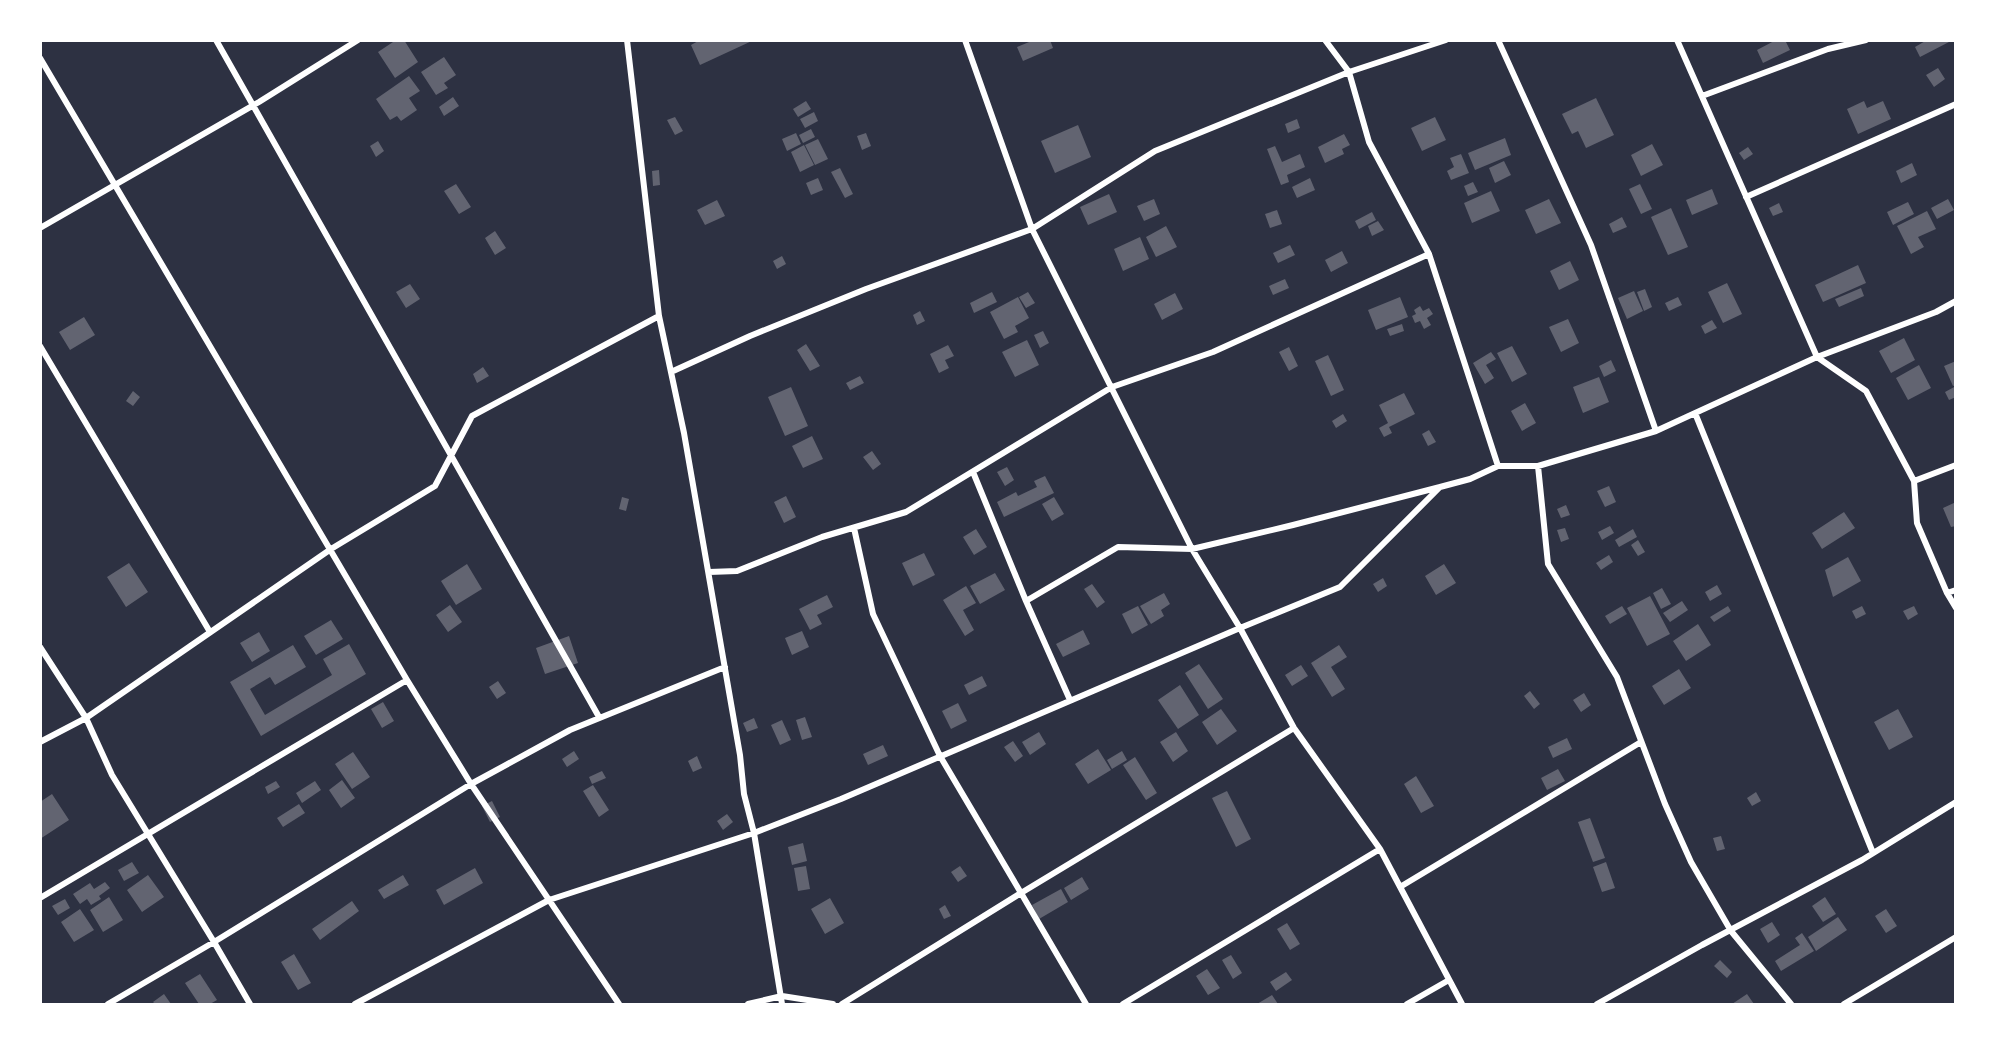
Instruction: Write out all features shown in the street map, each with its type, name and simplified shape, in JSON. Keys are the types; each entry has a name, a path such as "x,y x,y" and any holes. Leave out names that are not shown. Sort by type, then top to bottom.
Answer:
{"street":[{"path":"216,40 599,717"},
{"path":"40,228 253,105 358,40"},
{"path":"627,40 636,129 655,265 659,316 709,572 740,755 744,794 754,832 782,1005"},
{"path":"965,40 1032,229 1192,549 1240,628 1294,728 1380,849 1462,1005"},
{"path":"1325,40 1349,72 1369,142 1429,254 1498,466"},
{"path":"671,372 750,336 856,293 1032,229 1155,151 1349,72 1446,40"},
{"path":"1498,40 1591,245 1656,431"},
{"path":"1677,40 1817,357 1866,392 1914,481 1917,523 1947,593 1956,608"},
{"path":"1702,96 1828,49 1866,40"},
{"path":"40,58 407,680 471,784 619,1005"},
{"path":"1746,197 1956,104"},
{"path":"709,572 737,571 822,537 906,512 1112,387 1213,352 1429,254"},
{"path":"1026,601 1118,547 1192,549 1470,479 1498,466 1538,466 1656,431 1817,357 1936,312 1956,301"},
{"path":"40,742 86,718 331,549 435,486 472,416 659,316"},
{"path":"40,346 210,632"},
{"path":"1695,413 1873,853"},
{"path":"1914,481 1956,465"},
{"path":"1538,466 1548,564 1617,677 1665,804 1691,862 1731,932 1791,1005"},
{"path":"973,472 1070,700"},
{"path":"355,1005 549,900 754,832 841,799 1340,587 1440,487"},
{"path":"854,528 873,614 940,756 1086,1005"},
{"path":"1947,593 1956,590"},
{"path":"40,647 86,718 112,775 250,1005"},
{"path":"108,1005 471,784 570,730 725,667"},
{"path":"40,898 407,680"},
{"path":"842,1005 1021,893 1294,728"},
{"path":"1400,887 1641,742"},
{"path":"1597,1005 1702,945 1731,932 1873,853 1956,801"},
{"path":"1124,1005 1380,849"},
{"path":"1844,1005 1956,938"},
{"path":"1407,1005 1449,980"},
{"path":"748,1005 782,996 833,1005"}],"building":[{"path":"396,40 404,40 418,62 395,78 378,52"},
{"path":"700,40 754,40 700,65 691,45"},
{"path":"1034,40 1050,40 1053,48 1023,61 1017,47"},
{"path":"1776,40 1785,40 1790,50 1763,63 1757,50"},
{"path":"1927,40 1948,40 1949,42 1920,57 1915,47"},
{"path":"444,57 456,75 444,83 448,88 436,95 421,72"},
{"path":"1938,68 1945,79 1934,87 1926,75"},
{"path":"409,76 420,91 409,98 417,110 401,121 397,116 390,120 376,99"},
{"path":"453,97 459,106 444,116 439,107"},
{"path":"1596,98 1614,135 1586,148 1578,131 1572,134 1562,114"},
{"path":"806,101 811,109 798,117 793,109"},
{"path":"1864,101 1867,108 1883,101 1891,119 1858,134 1847,109"},
{"path":"814,112 818,121 805,128 800,119"},
{"path":"675,117 683,131 675,135 667,120"},
{"path":"1435,117 1446,140 1422,151 1411,128"},
{"path":"1297,119 1300,128 1288,133 1285,124"},
{"path":"1078,125 1091,157 1055,173 1041,141"},
{"path":"811,129 815,137 803,143 799,135"},
{"path":"796,133 801,144 787,151 782,139"},
{"path":"866,133 871,146 862,150 857,136"},
{"path":"1344,134 1350,145 1342,149 1344,154 1325,163 1318,147"},
{"path":"1505,138 1511,155 1475,170 1468,153"},
{"path":"818,139 828,159 815,165 805,145"},
{"path":"378,141 384,151 376,157 370,146"},
{"path":"1652,144 1663,165 1641,176 1631,155"},
{"path":"804,145 814,165 800,172 791,152"},
{"path":"1275,146 1282,162 1300,154 1305,167 1287,175 1289,182 1281,185 1267,149"},
{"path":"1748,147 1753,154 1744,160 1739,153"},
{"path":"1461,154 1469,173 1451,180 1447,171 1454,167 1450,158"},
{"path":"1504,161 1511,175 1495,183 1489,168"},
{"path":"1912,163 1917,175 1901,183 1896,171"},
{"path":"840,168 853,194 845,198 831,172"},
{"path":"659,170 660,185 653,186 652,171"},
{"path":"818,178 823,190 811,195 806,183"},
{"path":"1310,178 1315,190 1297,198 1292,187"},
{"path":"1473,182 1478,192 1468,196 1464,186"},
{"path":"456,184 471,207 459,214 444,191"},
{"path":"1640,184 1652,209 1641,214 1629,189"},
{"path":"1712,189 1718,204 1692,215 1686,200"},
{"path":"1491,191 1500,211 1472,223 1464,203"},
{"path":"1109,194 1117,212 1088,225 1080,207"},
{"path":"1154,199 1160,214 1144,221 1137,206"},
{"path":"1549,199 1561,223 1536,234 1525,210"},
{"path":"1948,199 1954,210 1937,219 1931,208"},
{"path":"717,200 725,216 705,225 697,210"},
{"path":"1908,202 1914,214 1893,225 1887,212"},
{"path":"1779,203 1783,212 1773,216 1769,208"},
{"path":"1671,208 1688,247 1668,255 1651,217"},
{"path":"1277,210 1282,224 1270,228 1265,214"},
{"path":"1927,211 1936,229 1918,237 1924,247 1911,254 1897,226"},
{"path":"1372,212 1376,220 1359,229 1355,221"},
{"path":"1622,217 1627,227 1613,233 1609,224"},
{"path":"1378,221 1384,230 1372,236 1368,226"},
{"path":"1166,226 1177,247 1156,257 1146,237"},
{"path":"495,231 506,248 495,255 485,238"},
{"path":"1140,237 1149,259 1123,271 1114,249"},
{"path":"1290,245 1295,255 1278,263 1273,253"},
{"path":"1342,251 1348,263 1331,272 1325,260"},
{"path":"782,256 786,264 777,269 773,261"},
{"path":"1570,261 1579,280 1559,290 1550,271"},
{"path":"1858,265 1866,283 1823,302 1815,285"},
{"path":"1285,279 1289,288 1273,295 1269,286"},
{"path":"1727,283 1742,314 1723,323 1708,292"},
{"path":"410,284 420,299 406,308 396,292"},
{"path":"1861,288 1864,296 1839,307 1835,299"},
{"path":"1645,289 1652,307 1644,311 1637,292"},
{"path":"1634,291 1643,311 1627,319 1618,298"},
{"path":"992,292 997,302 974,313 970,303"},
{"path":"1028,292 1035,303 1026,308 1019,297"},
{"path":"1175,293 1183,309 1162,320 1154,304"},
{"path":"1018,297 1029,318 1015,326 1018,332 1004,339 990,312"},
{"path":"1400,297 1408,317 1376,330 1368,310"},
{"path":"1678,297 1682,305 1669,311 1665,303"},
{"path":"1420,306 1423,311 1429,308 1433,314 1427,318 1431,325 1424,329 1420,321 1415,323 1412,316 1416,314 1414,310"},
{"path":"920,311 925,321 917,325 913,315"},
{"path":"84,317 95,335 70,350 59,332"},
{"path":"1568,319 1579,343 1561,352 1549,327"},
{"path":"1712,320 1717,328 1705,334 1701,326"},
{"path":"1402,324 1404,331 1390,336 1387,329"},
{"path":"1043,331 1049,343 1040,348 1034,335"},
{"path":"1904,338 1915,360 1891,373 1879,351"},
{"path":"1027,340 1039,365 1015,377 1002,352"},
{"path":"806,344 820,366 810,371 797,350"},
{"path":"948,345 954,356 945,360 949,368 939,373 930,354"},
{"path":"1512,346 1527,374 1512,382 1497,353"},
{"path":"1289,347 1298,366 1289,371 1279,352"},
{"path":"1491,352 1496,359 1486,365 1494,378 1485,384 1473,363"},
{"path":"1328,355 1344,390 1331,396 1315,361"},
{"path":"1611,360 1616,371 1604,377 1599,366"},
{"path":"1956,361 1956,385 1953,386 1944,366"},
{"path":"1919,365 1931,388 1908,400 1896,378"},
{"path":"483,367 489,376 477,383 473,374"},
{"path":"860,376 864,383 850,390 846,383"},
{"path":"1599,377 1609,402 1583,413 1573,387"},
{"path":"1956,386 1956,397 1949,400 1945,392"},
{"path":"791,387 808,426 785,436 768,397"},
{"path":"133,391 140,397 133,406 126,401"},
{"path":"1404,393 1415,414 1389,427 1392,433 1384,437 1379,428 1388,423 1379,405"},
{"path":"1525,403 1536,423 1522,431 1511,411"},
{"path":"1343,414 1347,421 1336,428 1332,421"},
{"path":"1429,430 1436,442 1428,446 1422,434"},
{"path":"812,436 823,459 803,468 792,446"},
{"path":"872,451 881,464 873,470 863,457"},
{"path":"1007,467 1014,480 1005,486 997,472"},
{"path":"1045,476 1054,493 1004,517 997,502 1016,492 1018,496 1037,487 1034,481"},
{"path":"1609,486 1616,502 1605,507 1597,491"},
{"path":"786,496 796,517 784,523 774,502"},
{"path":"622,497 629,499 626,511 619,509"},
{"path":"1054,497 1064,514 1052,521 1042,504"},
{"path":"1956,502 1956,526 1951,527 1943,508"},
{"path":"1566,505 1570,515 1561,518 1557,509"},
{"path":"1844,512 1855,528 1822,549 1812,533"},
{"path":"1610,526 1614,533 1602,540 1598,532"},
{"path":"1565,528 1569,539 1561,542 1557,530"},
{"path":"976,529 987,547 974,555 963,537"},
{"path":"1633,529 1637,537 1619,547 1615,540"},
{"path":"1638,540 1645,552 1638,556 1631,545"},
{"path":"924,553 935,575 913,586 902,563"},
{"path":"1609,555 1613,562 1601,570 1596,563"},
{"path":"1848,557 1861,581 1833,597 1825,570"},
{"path":"129,563 148,592 126,607 107,577"},
{"path":"467,564 482,589 456,605 441,581"},
{"path":"1444,564 1456,583 1436,595 1425,576"},
{"path":"995,573 1005,590 980,604 970,586"},
{"path":"1383,578 1387,586 1378,592 1373,584"},
{"path":"1092,584 1105,602 1097,608 1084,589"},
{"path":"1717,585 1722,594 1710,601 1705,592"},
{"path":"966,586 976,603 963,610 974,630 965,636 943,600"},
{"path":"1662,588 1671,604 1661,609 1653,593"},
{"path":"1164,593 1170,604 1161,610 1164,616 1151,624 1140,606"},
{"path":"827,595 833,607 817,615 822,624 810,630 799,609"},
{"path":"1650,596 1670,634 1647,646 1627,608"},
{"path":"1682,601 1688,610 1670,622 1663,613"},
{"path":"450,605 462,622 448,632 436,615"},
{"path":"1138,606 1148,625 1132,634 1122,614"},
{"path":"1622,606 1627,614 1610,624 1605,616"},
{"path":"1728,606 1731,611 1714,622 1710,617"},
{"path":"1862,606 1866,614 1856,619 1852,611"},
{"path":"1914,606 1918,614 1908,620 1903,611"},
{"path":"331,620 343,639 316,655 304,636"},
{"path":"1698,624 1711,645 1686,661 1673,641"},
{"path":"1083,630 1090,644 1063,657 1056,644"},
{"path":"802,631 809,647 792,655 785,638"},
{"path":"259,632 270,651 252,662 240,643"},
{"path":"569,636 578,663 545,674 536,648"},
{"path":"349,644 366,674 261,736 230,682 293,645 306,667 275,685 270,677 250,689 265,715 332,675 323,659"},
{"path":"1339,645 1347,657 1331,667 1345,689 1332,697 1311,663"},
{"path":"1199,664 1223,699 1208,709 1185,673"},
{"path":"1301,665 1308,676 1292,686 1285,675"},
{"path":"1679,669 1691,688 1664,705 1652,686"},
{"path":"982,676 987,686 969,695 964,685"},
{"path":"498,681 506,693 497,699 489,687"},
{"path":"1180,685 1199,715 1178,729 1158,700"},
{"path":"1530,691 1540,704 1534,709 1524,696"},
{"path":"1584,693 1591,705 1581,712 1573,700"},
{"path":"383,702 394,721 382,728 371,709"},
{"path":"958,703 967,721 951,729 942,711"},
{"path":"1221,709 1237,731 1217,745 1202,722"},
{"path":"1898,709 1913,737 1889,750 1874,722"},
{"path":"805,717 812,737 802,740 796,720"},
{"path":"754,718 758,728 747,732 743,723"},
{"path":"782,720 791,740 780,745 771,725"},
{"path":"1039,732 1046,744 1030,755 1022,742"},
{"path":"1176,732 1188,751 1173,762 1160,742"},
{"path":"1567,738 1572,749 1553,758 1548,747"},
{"path":"1013,741 1023,756 1015,762 1004,747"},
{"path":"883,745 888,756 868,765 863,754"},
{"path":"1098,749 1111,770 1088,784 1075,764"},
{"path":"574,751 579,759 567,767 562,759"},
{"path":"1122,751 1127,760 1112,769 1107,760"},
{"path":"353,752 370,777 352,789 335,764"},
{"path":"697,756 702,768 693,772 688,761"},
{"path":"1135,757 1157,793 1146,800 1123,765"},
{"path":"1558,769 1565,781 1547,790 1541,778"},
{"path":"602,771 606,778 592,784 589,777"},
{"path":"1416,776 1434,806 1421,813 1404,784"},
{"path":"342,780 355,798 341,808 329,790"},
{"path":"276,781 280,787 268,794 265,787"},
{"path":"315,781 321,790 302,803 296,793"},
{"path":"593,785 609,810 599,817 583,791"},
{"path":"1227,791 1251,839 1236,847 1212,798"},
{"path":"1756,792 1761,801 1752,806 1747,798"},
{"path":"52,794 69,820 40,839 40,802"},
{"path":"492,801 500,817 490,822 482,806"},
{"path":"299,804 305,813 283,827 277,818"},
{"path":"727,814 733,822 723,830 717,821"},
{"path":"1590,818 1605,858 1593,862 1578,822"},
{"path":"1721,836 1725,849 1717,851 1713,838"},
{"path":"803,843 807,861 792,865 788,847"},
{"path":"132,862 139,873 124,881 118,870"},
{"path":"1606,862 1615,888 1602,892 1593,867"},
{"path":"806,866 810,889 798,891 794,868"},
{"path":"960,866 967,876 958,882 951,872"},
{"path":"475,868 483,883 444,905 436,890"},
{"path":"148,875 164,897 142,912 127,890"},
{"path":"403,875 409,885 384,899 378,890"},
{"path":"1082,877 1089,889 1071,900 1064,888"},
{"path":"105,882 110,888 99,896 101,899 91,905 87,899 80,904 73,894 90,883 94,889"},
{"path":"1061,889 1068,902 1039,919 1032,905"},
{"path":"109,897 123,920 103,932 90,910"},
{"path":"1825,897 1836,914 1823,922 1812,906"},
{"path":"830,898 844,923 825,934 811,909"},
{"path":"65,899 70,908 58,915 52,906"},
{"path":"352,901 359,911 320,940 312,929"},
{"path":"945,905 951,916 944,919 939,909"},
{"path":"80,909 94,930 74,942 61,922"},
{"path":"1886,909 1897,926 1886,933 1875,916"},
{"path":"1838,917 1847,930 1816,951 1808,937"},
{"path":"1772,922 1780,935 1768,943 1760,929"},
{"path":"1287,923 1300,944 1290,950 1277,929"},
{"path":"1802,933 1814,951 1781,971 1775,961 1800,945 1795,938"},
{"path":"294,954 311,983 298,990 281,962"},
{"path":"1231,955 1242,973 1233,979 1222,960"},
{"path":"1720,960 1732,972 1727,978 1714,966"},
{"path":"1207,969 1220,988 1208,995 1196,976"},
{"path":"1286,972 1292,980 1276,991 1270,982"},
{"path":"200,974 217,1000 210,1004 199,1004 185,983"},
{"path":"164,994 171,1004 153,1002"},
{"path":"1747,994 1754,1004 1732,1004"},
{"path":"1272,995 1278,1004 1257,1004"}]}
